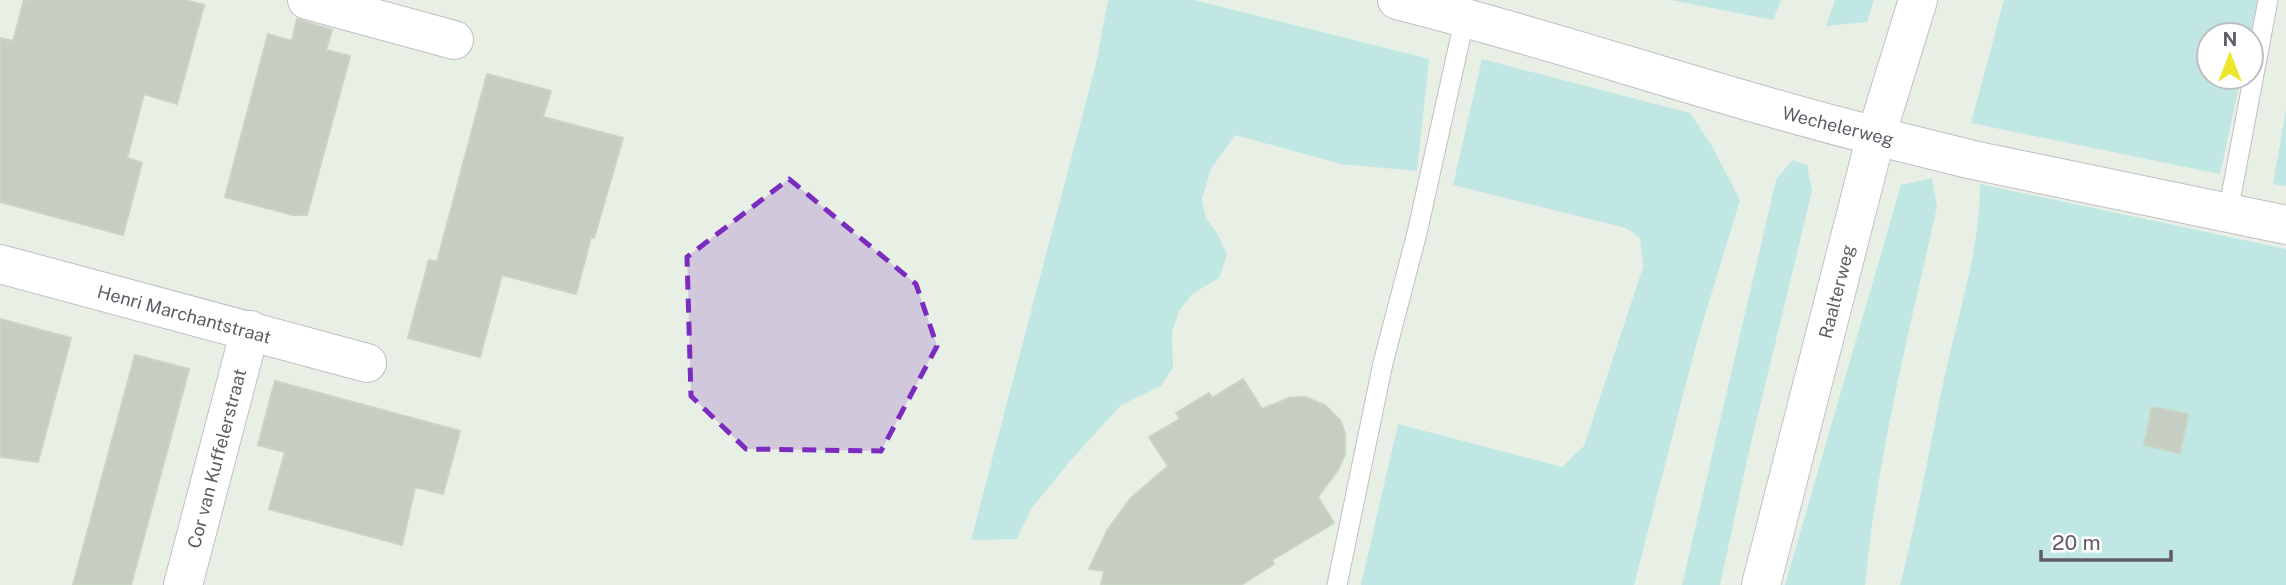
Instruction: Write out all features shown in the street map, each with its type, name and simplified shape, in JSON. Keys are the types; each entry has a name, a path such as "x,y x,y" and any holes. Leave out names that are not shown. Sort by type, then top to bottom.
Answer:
{"street":[{"path":"307,0 454,40"},
{"name":"Wechelerweg","path":"1397,0 1465,17 1790,115 1973,160 2286,225"},
{"name":"Raalterweg","path":"1761,585 1876,136 1918,0"},
{"name":"Henri Marchantstraat","path":"0,264 367,363"},
{"name":"Cor van Kuffelerstraat","path":"183,585 250,330"}],"lane":[{"path":"2228,212 2268,0"},
{"path":"1337,585 1383,363 1417,233 1465,17"}],"highlighted area":[{"path":"789,179 916,284 937,346 881,451 746,449 691,396 687,257"}],"shaded area":[{"path":"1108,0 1194,0 1429,59 1417,171 1341,164 1235,135 1211,169 1202,199 1206,218 1227,255 1219,278 1192,294 1179,311 1172,332 1173,367 1161,386 1121,405 1031,509 1017,539 971,540 1096,64"},
{"path":"1671,0 1781,0 1773,20"},
{"path":"1835,0 1874,0 1867,22 1826,26"},
{"path":"2004,0 2258,0 2253,21 2195,21 2195,91 2238,91 2220,174 1971,123"},
{"path":"1482,59 1690,113 1712,146 1740,200 1697,341 1634,585 1361,585 1398,424 1562,467 1584,446 1643,267 1640,238 1626,228 1453,185"},
{"path":"2286,110 2286,186 2273,184"},
{"path":"1792,160 1807,165 1812,191 1747,460 1720,585 1682,585 1776,180"},
{"path":"1932,178 1937,207 1886,442 1865,585 1785,585 1901,185"},
{"path":"1980,184 2286,249 2286,585 1900,585 1973,256"}],"building":[{"path":"24,0 185,0 204,5 177,104 144,94 127,158 142,163 123,235 0,202 0,38 13,41"},
{"path":"297,19 332,30 326,50 350,56 307,215 293,215 225,197 268,34 292,41"},
{"path":"487,74 551,91 543,117 623,138 576,294 502,275 480,357 408,338 429,260 437,262"},
{"path":"0,319 71,338 38,462 0,457"},
{"path":"135,355 189,369 148,522 131,585 73,585"},
{"path":"1243,379 1262,409 1289,398 1305,397 1325,405 1340,420 1345,433 1345,454 1338,470 1318,497 1334,523 1272,560 1274,564 1241,585 1101,585 1104,571 1089,569 1108,529 1131,498 1168,466 1149,437 1180,419 1176,413 1209,393 1212,398"},
{"path":"275,381 460,431 443,494 415,487 402,545 269,509 285,452 258,445"},
{"path":"2152,407 2188,414 2180,453 2144,445"}]}
